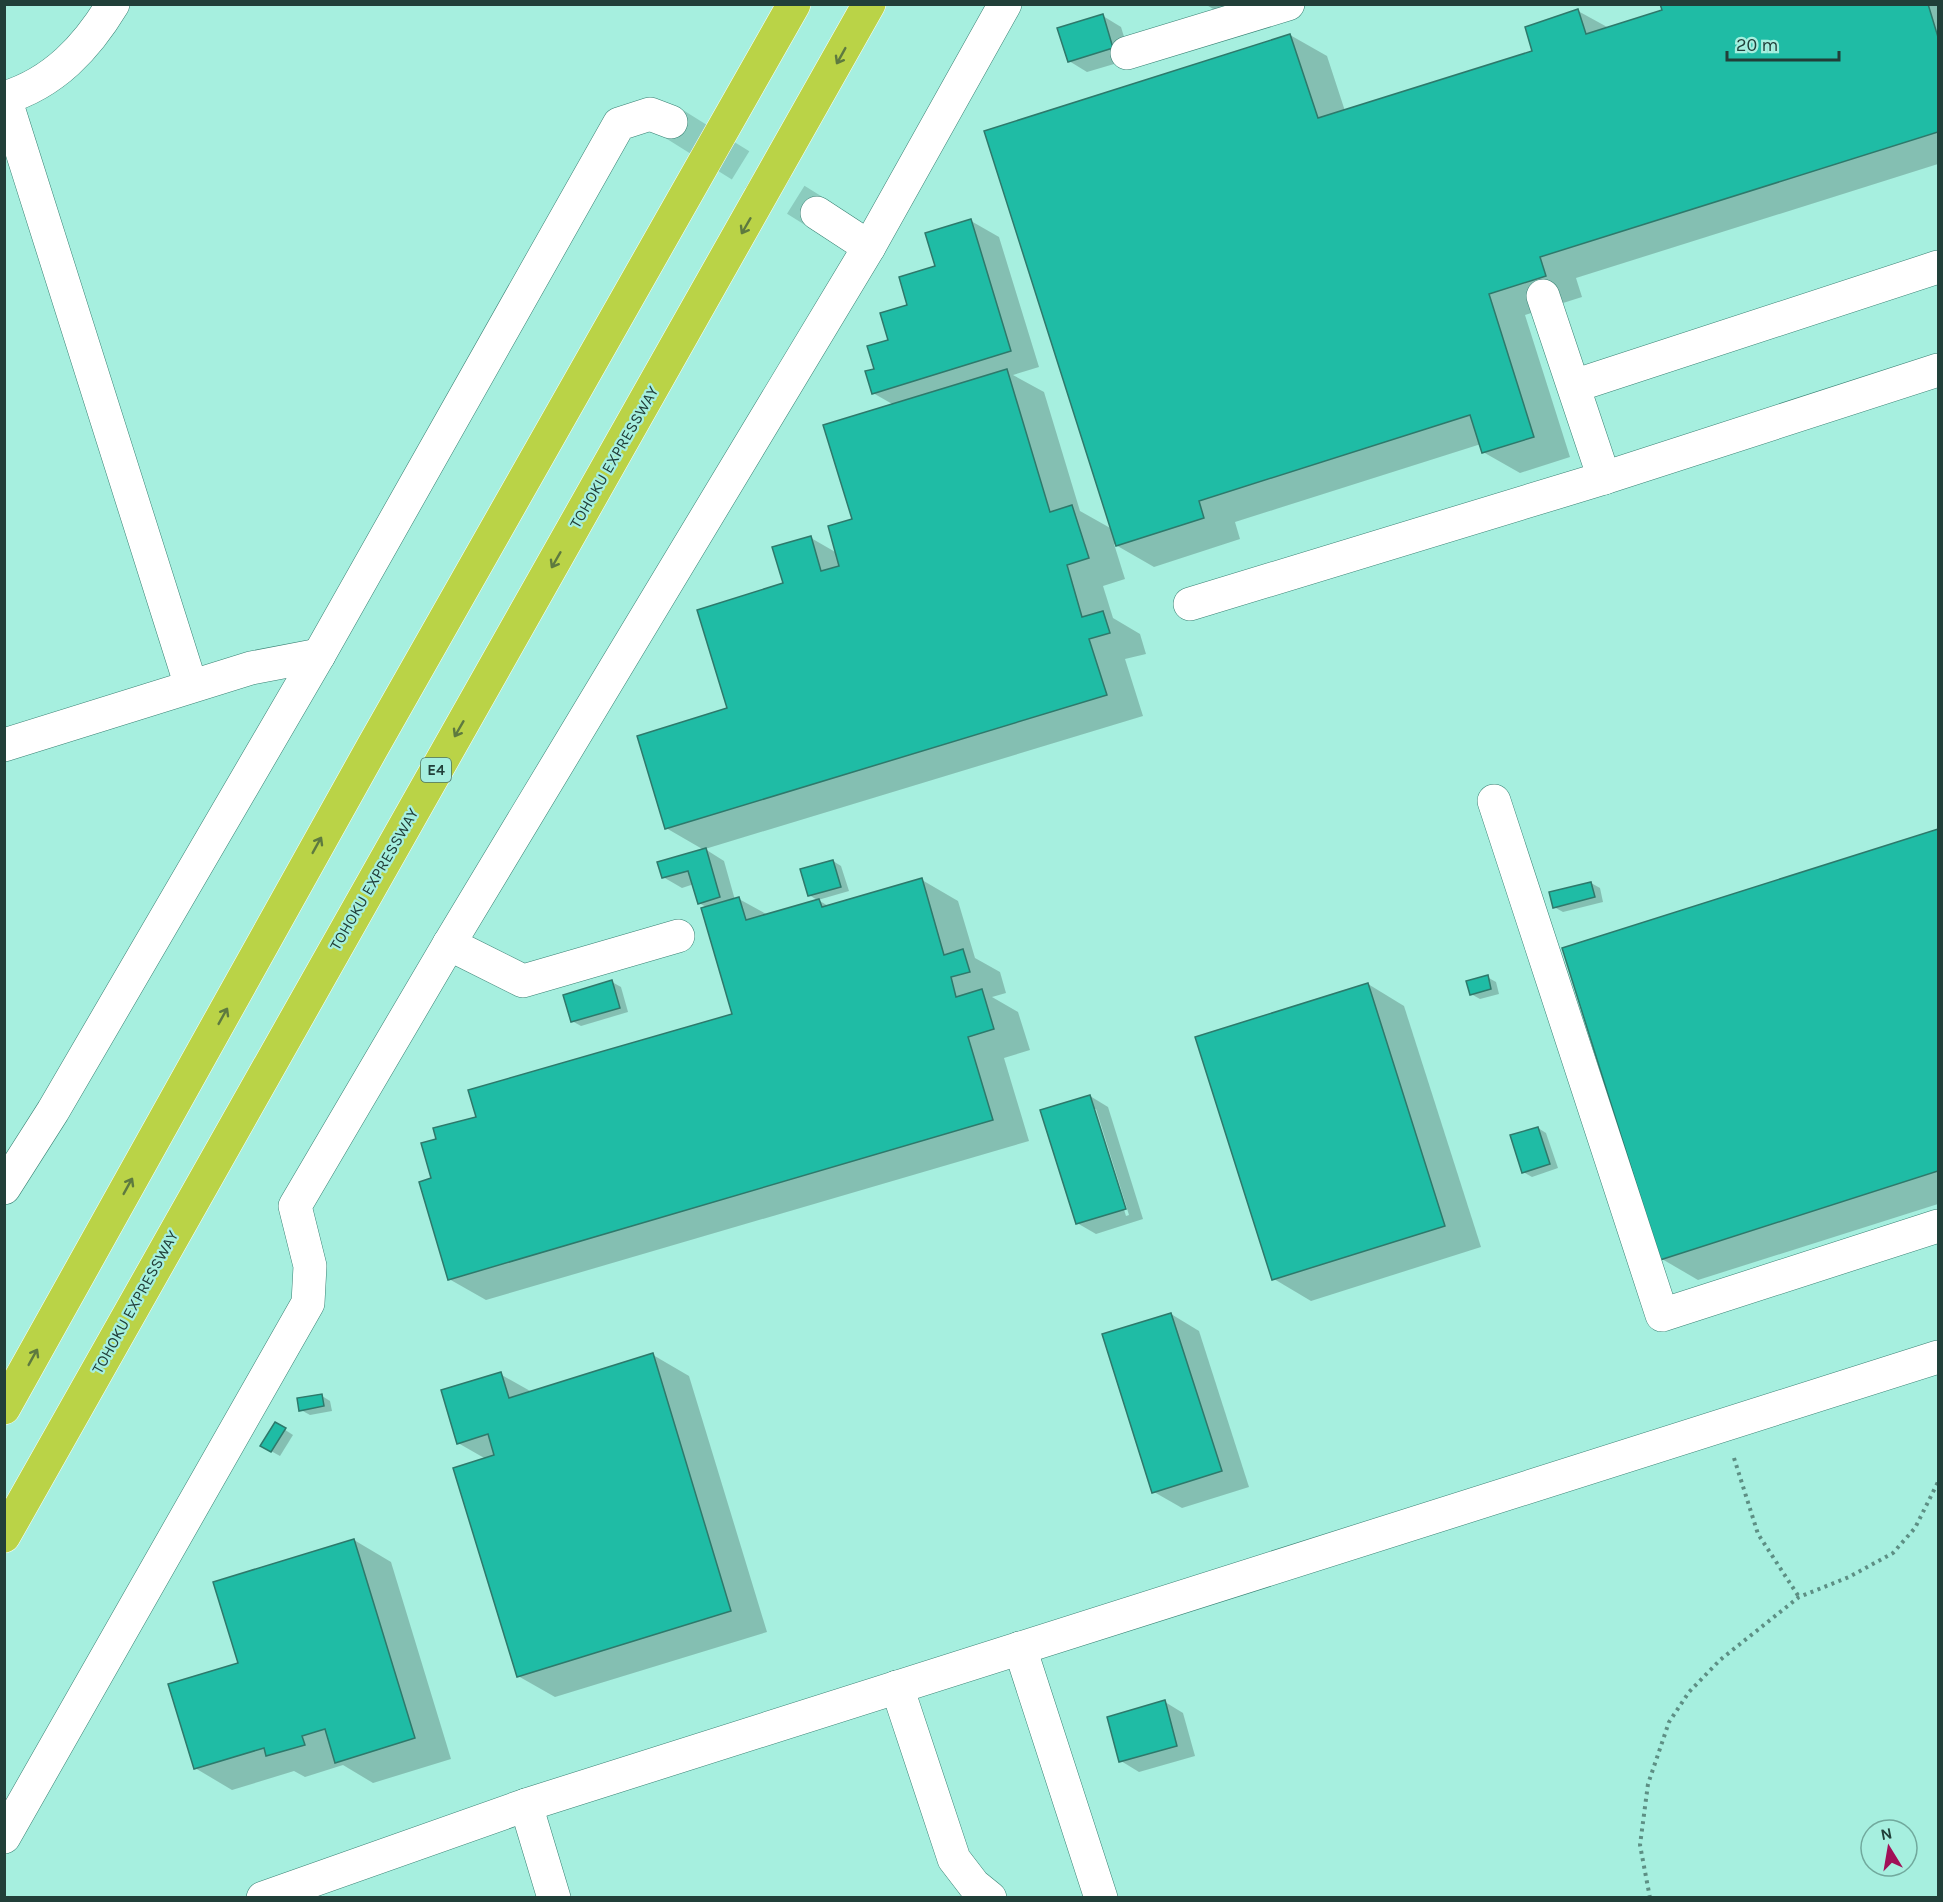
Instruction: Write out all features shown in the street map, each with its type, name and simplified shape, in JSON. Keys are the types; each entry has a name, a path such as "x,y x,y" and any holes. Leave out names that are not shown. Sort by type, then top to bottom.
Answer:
{"highway":[{"path":"4,1408 366,758 794,4"},
{"name":"TOHOKU EXPRESSWAY","path":"4,1536 869,4"}],"street":[{"path":"113,4 74,58 38,85 5,98 191,686"},
{"path":"4,1837 308,1303 310,1266 295,1206 449,944 869,247 1005,4"},
{"path":"1127,53 1288,4"},
{"path":"4,1188 59,1100 319,655 619,124 650,114 671,122"},
{"path":"817,213 869,247"},
{"path":"1574,386 1938,267"},
{"path":"1543,296 1604,478"},
{"path":"1190,604 1604,478 1938,370"},
{"path":"4,745 251,668 319,655"},
{"path":"1494,801 1662,1315 1938,1226"},
{"path":"449,944 523,981 678,936"},
{"path":"263,1898 526,1805 1938,1358"},
{"path":"1020,1648 1101,1898"},
{"path":"897,1687 954,1859 975,1885 990,1898"},
{"path":"526,1805 554,1898"}],"path":[{"path":"1723,1426 1758,1534 1799,1597"},
{"path":"1650,1898 1641,1845 1643,1814 1656,1758 1669,1722 1689,1692 1720,1660 1799,1597 1850,1577 1893,1552 1915,1528 1938,1482"}],"building":[{"path":"1660,4 1928,4 1938,37 1938,132 1540,257 1546,276 1489,294 1534,437 1482,453 1470,415 1199,501 1204,518 1116,546 984,131 1290,34 1318,118 1532,51 1525,27 1578,9 1586,34 1662,10"},
{"path":"1103,14 1113,48 1068,62 1057,28"},
{"path":"971,219 1011,351 872,394 865,371 874,369 867,346 888,340 880,313 907,305 899,277 935,266 925,233"},
{"path":"1007,369 1050,512 1072,505 1089,558 1067,565 1082,617 1103,611 1110,633 1089,639 1107,695 665,829 637,736 727,708 697,610 783,583 772,547 811,536 821,571 839,566 828,526 852,519 823,425"},
{"path":"1938,829 1938,1171 1660,1260 1562,948"},
{"path":"706,848 720,897 698,904 688,871 662,878 657,862"},
{"path":"833,860 841,887 808,896 800,869"},
{"path":"922,878 944,955 963,949 970,972 951,977 956,997 982,989 994,1029 968,1037 993,1120 448,1280 419,1182 431,1178 421,1143 436,1139 433,1128 476,1117 468,1090 732,1014 701,908 739,897 746,920 819,899 822,907"},
{"path":"1591,882 1595,897 1553,908 1549,892"},
{"path":"1488,975 1491,989 1470,995 1466,981"},
{"path":"612,980 620,1008 571,1022 563,995"},
{"path":"1368,983 1445,1226 1272,1280 1195,1037"},
{"path":"1090,1095 1126,1209 1076,1224 1040,1110"},
{"path":"1538,1127 1550,1164 1522,1173 1510,1135"},
{"path":"1171,1313 1222,1471 1152,1493 1102,1334"},
{"path":"653,1353 731,1611 517,1677 453,1468 494,1455 488,1434 457,1444 441,1390 501,1372 509,1398"},
{"path":"322,1394 324,1406 299,1411 297,1398"},
{"path":"275,1422 286,1428 271,1452 260,1446"},
{"path":"354,1539 415,1738 335,1763 325,1729 302,1736 305,1745 266,1756 264,1748 194,1769 168,1684 238,1663 213,1582"},
{"path":"1165,1700 1177,1746 1119,1762 1107,1717"}],"tunnel":[{"path":"671,122 817,213"}]}
